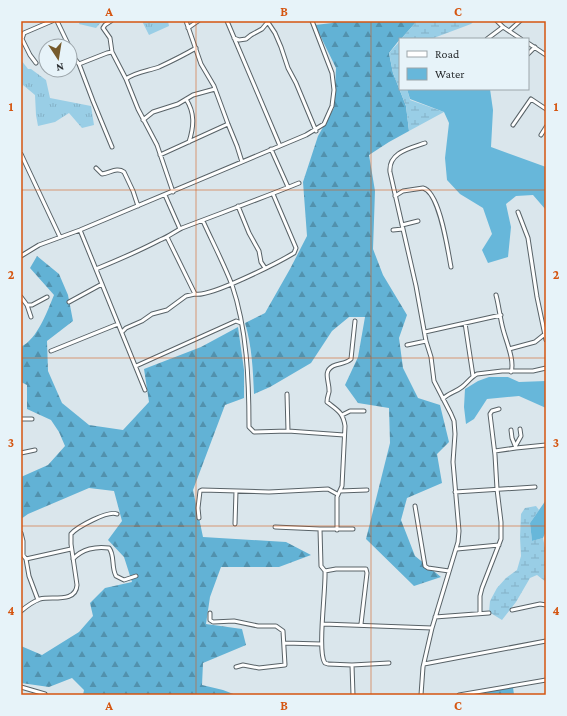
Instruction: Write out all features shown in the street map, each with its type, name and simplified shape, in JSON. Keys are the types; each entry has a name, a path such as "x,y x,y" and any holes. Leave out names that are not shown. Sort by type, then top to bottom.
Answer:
{"street":[{"path":"36,63 22,39 24,33 52,21"},
{"path":"57,21 66,38"},
{"path":"111,21 103,28 110,38 112,52 126,79 143,120 157,145 173,192"},
{"path":"186,21 189,33 205,72 215,89 242,162"},
{"path":"188,28 198,21"},
{"path":"226,21 280,146"},
{"path":"21,256 39,245 173,192 316,130 324,124 328,118 332,106 334,90 332,73 312,21"},
{"path":"497,21 520,38"},
{"path":"509,31 520,21"},
{"path":"234,38 239,40 246,39 262,29 267,22 275,33 288,68 316,130"},
{"path":"488,38 503,27"},
{"path":"21,30 24,33"},
{"path":"529,44 546,55"},
{"path":"126,79 134,74 142,73 173,61 196,48"},
{"path":"529,53 535,48"},
{"path":"112,52 79,64 112,147"},
{"path":"143,120 153,112 178,104 186,98 215,89"},
{"path":"186,98 191,107 193,118 189,142"},
{"path":"513,125 531,99 546,109"},
{"path":"160,155 228,124"},
{"path":"541,135 546,127"},
{"path":"421,695 424,664 432,628 457,549 459,531 453,462 455,434 454,421 434,381 432,363 426,341 403,227 390,176 391,161 402,151 426,143"},
{"path":"271,150 288,187"},
{"path":"21,154 60,237"},
{"path":"96,168 102,174 115,170 122,170 133,191 138,206"},
{"path":"96,269 131,255 180,229 299,183"},
{"path":"395,196 403,191 423,188 425,188 432,195 443,228 451,268"},
{"path":"122,332 126,328 142,321 152,314 167,310 186,296 205,294 231,284 294,253 296,248 273,194"},
{"path":"165,195 180,229"},
{"path":"238,206 249,233 259,251 264,268"},
{"path":"518,212 528,238 537,297 546,340"},
{"path":"203,221 231,284 241,323 245,345 249,427 254,432 288,431 344,435"},
{"path":"393,230 418,221"},
{"path":"80,230 145,390"},
{"path":"167,237 195,294"},
{"path":"70,302 102,284"},
{"path":"496,295 503,330 509,349 512,368 511,372"},
{"path":"27,305 32,305 47,297"},
{"path":"21,299 27,305 31,317"},
{"path":"425,332 501,315"},
{"path":"136,366 236,321 241,323"},
{"path":"337,530 338,493 342,486 345,424 342,415 336,408 327,402 329,387 326,376 327,372 332,367 346,363 351,359 355,321"},
{"path":"465,323 473,376"},
{"path":"51,351 118,324"},
{"path":"509,349 535,342 544,334"},
{"path":"407,345 426,341"},
{"path":"443,399 447,395 462,387 473,376 490,372 534,371 546,368"},
{"path":"287,394 288,431"},
{"path":"480,613 482,588 501,539 495,451 490,414 492,411 499,409"},
{"path":"342,415 350,411 364,411"},
{"path":"21,418 32,419"},
{"path":"516,446 521,436 520,429"},
{"path":"511,430 512,438 516,446"},
{"path":"495,451 516,446 546,445"},
{"path":"21,453 35,450"},
{"path":"455,492 535,487"},
{"path":"200,518 198,508 200,491 202,490 269,492 328,489 338,493 367,490"},
{"path":"235,524 236,491"},
{"path":"415,506 424,566 449,571"},
{"path":"21,611 31,603 38,600 67,597 75,593 77,590 77,585 71,548 71,532 96,518 113,513 117,514"},
{"path":"275,527 337,530 353,529"},
{"path":"320,529 321,566 326,571 321,644 323,660 325,663 352,665 389,663"},
{"path":"21,533 23,541 23,555 26,560 29,576 38,600"},
{"path":"457,549 499,545"},
{"path":"73,558 77,554 91,549 102,547 109,548 112,552 116,576 124,580 136,576"},
{"path":"26,560 71,548"},
{"path":"326,571 336,569 366,569 367,573 361,624"},
{"path":"512,610 540,604 546,605"},
{"path":"210,613 210,620 213,622 234,621 258,626 278,627 283,631 285,642 285,665 259,668 243,665 236,667"},
{"path":"435,617 489,613"},
{"path":"323,624 361,624 432,628"},
{"path":"424,664 546,641"},
{"path":"285,642 321,644"},
{"path":"352,665 353,695"},
{"path":"459,695 546,680"},
{"path":"21,687 45,694"}],"green space":[{"path":"80,21 102,21 96,28 79,24"},
{"path":"142,21 168,21 169,26 149,35"},
{"path":"334,21 417,21 402,38 399,38 399,40 389,53 393,73 406,106 409,131 369,155 375,191 373,249 383,275 407,315 399,338 403,368 418,398 440,405 449,442 437,454 442,483 407,498 401,520 415,556 441,577 414,586 366,539 390,443 389,408 358,403 345,385 358,357 365,317 349,317 332,331 311,363 270,387 254,394 251,349 245,323 265,313 307,236 303,182 318,136 334,108 336,68 315,25 332,23"},
{"path":"417,21 474,21 471,24 434,38 402,38"},
{"path":"399,42 399,88 393,73 389,53"},
{"path":"21,60 28,69 31,69 38,74 38,78 43,78 46,80 50,98 91,106 94,125 82,128 69,113 55,122 38,126 35,95 23,85 21,91"},
{"path":"400,90 407,90 410,100 444,112 409,131 406,106"},
{"path":"37,256 59,274 68,295 73,321 47,341 48,371 62,403 89,425 123,430 149,402 144,369 201,347 238,327 244,370 244,398 225,405 193,490 203,537 286,542 311,555 279,567 221,567 210,597 206,624 242,629 246,645 203,663 202,685 236,695 83,695 84,690 72,678 49,687 21,683 21,646 42,655 79,632 93,616 90,603 105,588 132,582 124,557 108,540 122,521 114,491 89,488 28,514 21,519 21,477 48,465 65,446 59,432 51,420 27,409 27,385 21,382 21,347 27,343 37,331 45,317 54,295 30,268"},
{"path":"536,506 539,510 530,523 532,541 543,538 546,553 546,582 537,575 530,578 516,602 502,620 489,612 490,601 497,588 506,578 517,570 521,556 521,514 525,508"},
{"path":"513,687 514,695 474,695"}],"water":[{"path":"407,90 490,90 493,110 491,147 546,167 546,210 533,195 516,196 506,204 511,227 508,257 488,263 482,250 492,234 483,208 460,194 447,180 445,158 449,123 444,112 410,99"},
{"path":"489,377 508,377 519,382 546,381 546,408 519,396 487,399 474,419 466,424 464,407 465,389 478,381"},
{"path":"546,500 546,531 543,538 532,541 530,523"}]}
